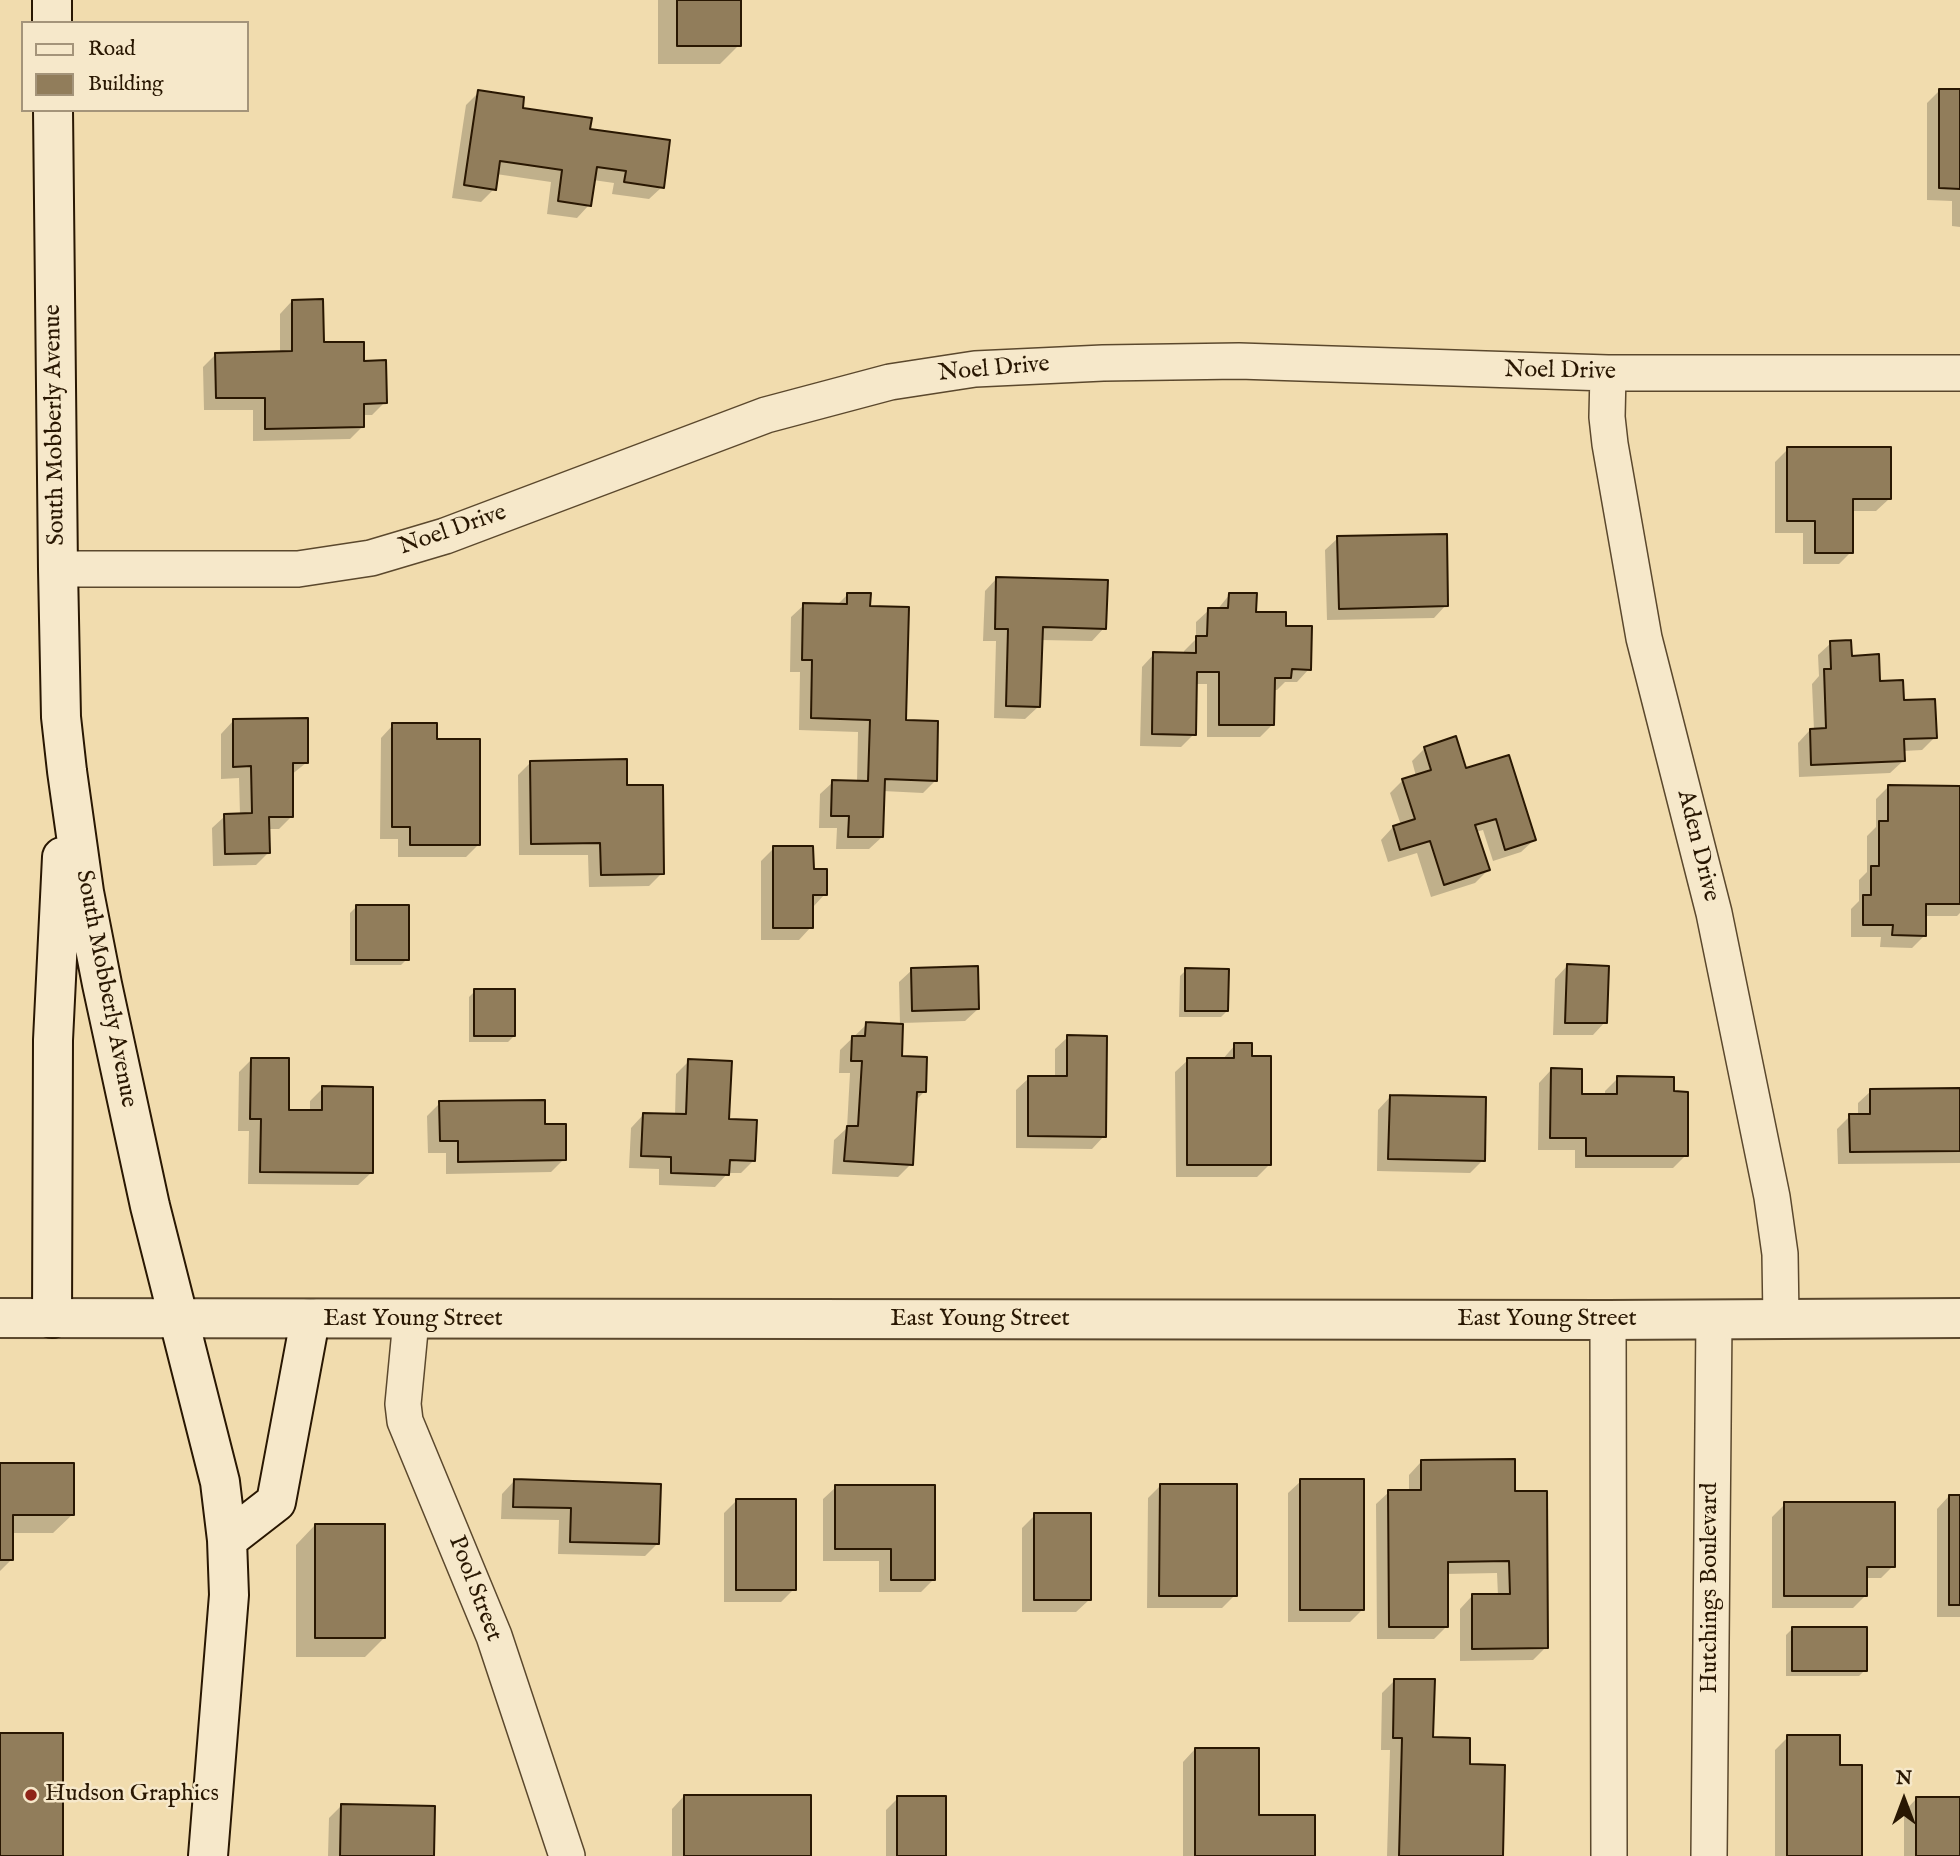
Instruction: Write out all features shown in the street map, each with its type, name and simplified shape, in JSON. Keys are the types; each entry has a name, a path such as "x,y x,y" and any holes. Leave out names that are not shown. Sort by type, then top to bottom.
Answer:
{"main road":[{"path":"52,0 52,21"},
{"name":"South Mobberly Avenue","path":"53,112 61,717 67,771 84,892 102,984 150,1206 220,1482 227,1540 229,1595 208,1856"},
{"path":"52,1318 53,1040 67,771"},
{"name":"East Young Street","path":"0,1318 411,1321 1608,1321 1960,1318"},
{"path":"227,1540 276,1502 310,1320"}],"street":[{"name":"Noel Drive","path":"58,569 298,569 371,558 445,536 766,415 879,384 975,369 1103,363 1239,361 1608,373 1960,373"},
{"name":"Aden Drive","path":"1608,373 1607,417 1610,444 1644,638 1714,913 1772,1197 1780,1264 1781,1319"},
{"name":"Hutchings Boulevard","path":"1709,1856 1714,1319"},
{"name":"Pool Street","path":"411,1321 404,1394 405,1421 494,1636 567,1856"},
{"path":"1608,1321 1609,1856"}],"building":[{"path":"677,0 741,0 741,46 677,46"},
{"path":"1939,89 1960,89 1960,189 1939,188"},
{"path":"478,90 524,97 523,108 592,118 590,129 670,140 664,188 624,182 626,171 597,167 591,206 558,201 562,170 500,161 496,190 464,185"},
{"path":"323,299 324,342 364,342 364,361 386,360 387,403 364,404 364,427 265,429 265,398 216,398 215,353 292,351 292,300"},
{"path":"1787,447 1891,447 1891,499 1853,499 1853,553 1815,553 1815,521 1787,521"},
{"path":"1447,534 1448,606 1339,609 1337,536"},
{"path":"996,577 1108,580 1106,629 1043,627 1040,707 1006,706 1008,629 995,629"},
{"path":"847,593 871,593 870,606 909,607 906,720 938,721 937,781 885,779 883,837 848,837 849,816 831,816 832,780 868,781 870,720 811,718 812,660 802,660 803,603 847,604"},
{"path":"1229,593 1257,593 1256,612 1286,612 1286,626 1312,626 1311,670 1292,669 1291,678 1275,678 1274,725 1219,725 1219,672 1197,672 1196,735 1152,734 1153,652 1196,653 1196,636 1207,636 1208,608 1228,608"},
{"path":"1851,640 1852,656 1879,654 1880,681 1903,680 1904,700 1935,699 1937,738 1904,739 1905,761 1811,765 1810,729 1826,728 1824,669 1831,669 1830,641"},
{"path":"308,718 308,763 293,763 293,817 269,817 270,853 225,854 224,814 252,813 251,766 233,767 233,719"},
{"path":"392,723 437,723 437,739 480,739 480,845 410,845 410,827 392,827"},
{"path":"1456,736 1466,768 1509,755 1536,840 1505,850 1496,819 1475,825 1490,870 1444,885 1430,841 1400,850 1393,826 1415,819 1402,779 1431,770 1424,747"},
{"path":"627,759 627,785 663,785 664,874 601,875 600,843 531,844 530,761"},
{"path":"1888,785 1960,786 1960,904 1926,904 1926,936 1892,935 1893,925 1863,925 1863,895 1871,895 1871,866 1879,866 1879,821 1888,821"},
{"path":"773,846 813,846 814,869 827,869 827,895 813,895 813,928 773,928"},
{"path":"356,905 409,905 409,960 356,960"},
{"path":"1567,964 1609,966 1607,1023 1565,1023"},
{"path":"978,966 979,1009 912,1011 911,968"},
{"path":"1185,968 1229,969 1228,1011 1185,1011"},
{"path":"474,989 515,989 515,1036 474,1036"},
{"path":"866,1022 903,1024 902,1056 927,1057 926,1092 917,1092 913,1165 844,1161 847,1126 858,1126 862,1061 851,1061 852,1036 865,1036"},
{"path":"1067,1035 1107,1036 1106,1137 1028,1136 1028,1076 1067,1076"},
{"path":"1234,1043 1252,1043 1252,1056 1271,1056 1271,1165 1187,1165 1187,1058 1234,1058"},
{"path":"251,1058 289,1058 289,1110 322,1110 322,1086 373,1087 373,1173 260,1172 261,1119 250,1119"},
{"path":"688,1059 732,1061 729,1119 757,1120 755,1161 730,1160 729,1175 671,1173 671,1157 641,1156 643,1113 686,1114"},
{"path":"1551,1068 1582,1069 1582,1094 1617,1094 1617,1076 1674,1077 1674,1091 1688,1092 1688,1156 1586,1156 1586,1138 1550,1138"},
{"path":"1960,1088 1960,1151 1850,1152 1849,1114 1870,1114 1870,1089"},
{"path":"1390,1095 1486,1097 1485,1161 1388,1159"},
{"path":"545,1100 545,1124 566,1124 566,1160 458,1162 458,1141 440,1141 439,1101"},
{"path":"1515,1459 1515,1491 1547,1491 1548,1648 1472,1649 1472,1594 1510,1594 1509,1561 1448,1562 1448,1627 1389,1627 1388,1490 1421,1490 1421,1460"},
{"path":"0,1463 74,1463 74,1515 13,1515 13,1560 0,1560"},
{"path":"514,1479 661,1484 659,1544 570,1542 571,1508 513,1507"},
{"path":"1300,1479 1364,1479 1364,1610 1300,1610"},
{"path":"1160,1484 1237,1484 1237,1596 1159,1596"},
{"path":"835,1485 935,1485 935,1580 891,1580 891,1549 835,1549"},
{"path":"1949,1495 1960,1495 1960,1605 1949,1605"},
{"path":"736,1499 796,1499 796,1590 736,1590"},
{"path":"1784,1502 1895,1502 1895,1567 1867,1567 1867,1596 1784,1596"},
{"path":"1034,1513 1091,1513 1091,1600 1034,1600"},
{"path":"315,1524 385,1524 385,1638 315,1638"},
{"path":"1792,1627 1867,1627 1867,1671 1792,1671"},
{"path":"1394,1679 1435,1679 1433,1737 1470,1738 1470,1764 1505,1765 1503,1856 1399,1856 1402,1738 1393,1738"},
{"name":"Hudson Graphics","path":"0,1733 63,1733 63,1856 0,1856"},
{"path":"1787,1735 1840,1735 1840,1765 1862,1765 1862,1856 1787,1856"},
{"path":"1195,1748 1259,1748 1259,1815 1315,1815 1315,1856 1195,1856"},
{"path":"684,1795 811,1795 811,1856 684,1856"},
{"path":"897,1796 946,1796 946,1856 897,1856"},
{"path":"1916,1797 1960,1797 1960,1856 1916,1856"},
{"path":"341,1804 435,1806 434,1856 340,1856"}],"place":[{"name":"Hudson Graphics","path":"31,1795"}]}
